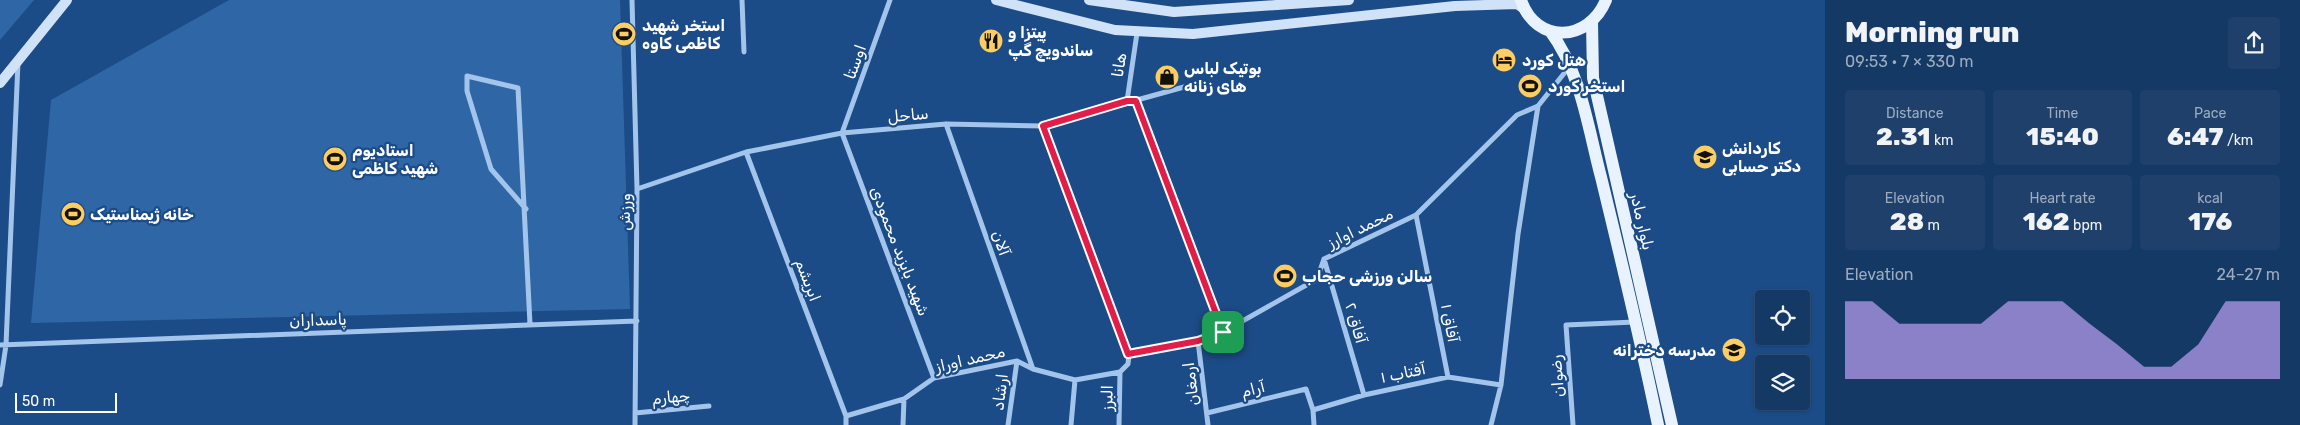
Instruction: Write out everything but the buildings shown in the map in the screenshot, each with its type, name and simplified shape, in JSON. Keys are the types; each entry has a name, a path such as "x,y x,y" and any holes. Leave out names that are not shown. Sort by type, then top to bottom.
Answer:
{"main road":[{"path":"0,83 67,0"},
{"path":"996,0 1053,16 1137,33 1193,34 1455,6 1522,4"},
{"path":"1090,0 1174,12 1349,0"},
{"path":"1550,31 1565,33 1579,30 1592,22 1601,12 1606,0"},
{"name":"بلوار مادر","path":"1522,4 1539,26 1550,31 1562,47 1580,96 1637,322 1658,425"},
{"name":"بلوار مادر","path":"1592,22 1593,78 1672,425"}],"street":[{"name":"ورزش","path":"632,0 637,189 635,425"},
{"path":"742,0 744,52"},
{"name":"اوستا","path":"842,133 890,0"},
{"name":"هانا","path":"1127,101 1137,33"},
{"path":"0,385 18,62"},
{"path":"1491,425 1501,385 1518,234 1538,106 1570,66"},
{"path":"526,209 491,169 467,91 467,76 518,88 526,209 530,324"},
{"name":"ساحل","path":"637,189 746,152 842,133 946,124 1043,126 1127,101 1136,101 1184,87"},
{"path":"1136,101 1223,332"},
{"name":"محمد اوارز","path":"1128,354 1198,341 1223,332 1317,280 1324,259 1416,215 1517,115 1538,106"},
{"name":"آلان","path":"946,124 1033,369"},
{"path":"1016,361 1033,369 1076,380 1120,372 1128,364 1128,354 1043,126"},
{"name":"شهید بایزید محمودی","path":"842,133 934,378"},
{"name":"ابریشم","path":"746,152 846,416"},
{"name":"آفاق ۱","path":"1416,215 1448,377"},
{"name":"آفاق ۲","path":"1324,259 1364,395"},
{"name":"پاسداران","path":"3,345 637,321"},
{"name":"رضوان","path":"1573,425 1566,325 1637,322"},
{"name":"ارمغان","path":"1198,341 1208,425"},
{"name":"محمد اوراز","path":"904,399 934,378 1016,361"},
{"name":"ارشاد","path":"1008,425 1016,361"},
{"name":"البرز","path":"1119,425 1120,372"},
{"name":"آفتاب ۱","path":"1312,410 1364,395 1448,377 1501,385"},
{"path":"1071,425 1076,380"},
{"name":"آرام","path":"1207,413 1306,388 1312,410"},
{"path":"846,425 846,416 904,399 903,425"},
{"name":"چهارم","path":"636,413 709,406"},
{"path":"1312,410 1314,425"}],"shaded area":[{"path":"0,0 34,0 0,40"},
{"name":"استادیوم شهید کاظمی","path":"229,0 620,0 630,309 31,323 51,100"}],"place":[{"name":"استخر شهید کاظمی کاوه","path":"624,34"},
{"name":"پیتزا و ساندویچ گپ","path":"991,41"},
{"name":"هتل کورد","path":"1504,60"},
{"name":"بوتیک لباس های زنانه","path":"1167,77"},
{"name":"استخر کورد","path":"1530,86"},
{"name":"کاردانش دکتر حسابی","path":"1705,157"},
{"name":"استادیوم شهید کاظمی","path":"335,159"},
{"name":"خانه ژیمناستیک","path":"73,214"},
{"name":"سالن ورزشی حجاب","path":"1285,276"},
{"name":"مدرسه دخترانه","path":"1734,350"}],"route":[{"path":"1127,101 1136,101 1223,332 1198,341 1128,354 1043,126 1127,101"}]}
